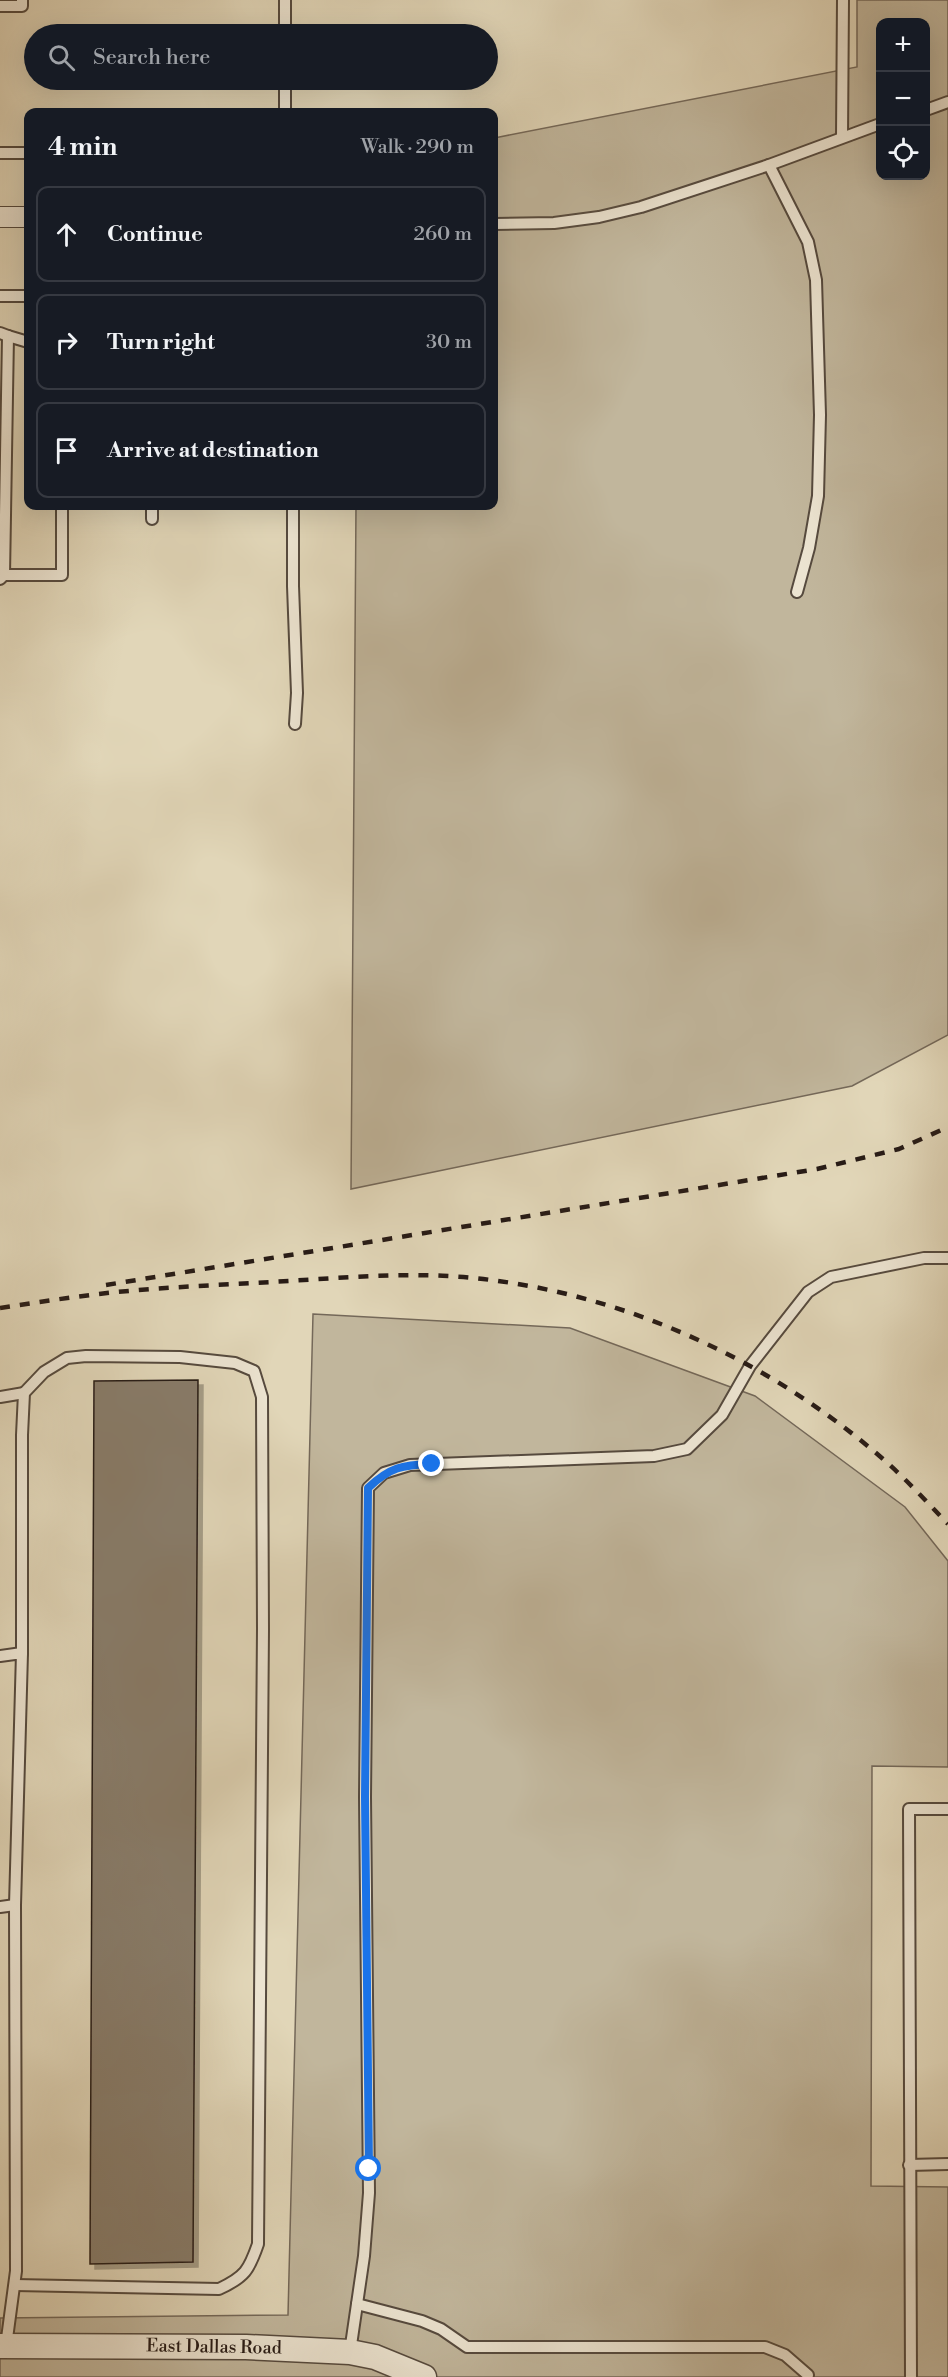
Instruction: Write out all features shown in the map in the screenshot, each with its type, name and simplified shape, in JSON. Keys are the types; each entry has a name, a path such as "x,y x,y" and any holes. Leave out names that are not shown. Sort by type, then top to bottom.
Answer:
{"street":[{"path":"0,216 24,217"},
{"name":"East Dallas Road","path":"3,2346 246,2347 350,2352 375,2357 424,2377"}],"lane":[{"path":"0,6 22,6 22,0"},
{"path":"285,0 285,24"},
{"path":"842,137 843,0"},
{"path":"285,90 285,108"},
{"path":"930,109 948,102"},
{"path":"498,224 554,223 599,217 641,207 770,165 876,125"},
{"path":"0,153 24,153"},
{"path":"770,165 808,242 816,280 820,415 818,496 809,548 797,592"},
{"path":"0,296 24,296"},
{"path":"24,341 4,334 2,577 62,575 62,510"},
{"path":"152,510 152,519"},
{"path":"293,510 292,586 297,693 295,724"},
{"path":"350,2352 364,2256 369,2193 365,1797 368,1488 384,1473 410,1465 654,1456 687,1449 722,1415 750,1366 808,1292 831,1277 924,1258 948,1258"},
{"path":"0,1397 24,1393 44,1372 67,1358 86,1356 180,1357 235,1363 254,1371 262,1397 263,1629 258,2244 249,2269 236,2281 219,2289 15,2285"},
{"path":"3,2346 15,2285 15,1905 22,1653 24,1393"},
{"path":"0,1656 22,1653"},
{"path":"911,2377 909,1809 948,1809"},
{"path":"0,1907 15,1905"},
{"path":"909,2164 948,2164"},
{"path":"357,2304 422,2321 441,2329 467,2347 765,2347 785,2355 808,2375"}],"shaded area":[{"path":"857,0 948,0 948,1035 852,1086 351,1189 356,510 498,510 498,137 857,67"},
{"path":"313,1314 570,1328 755,1396 905,1507 948,1561 948,1767 872,1766 871,2186 948,2187 948,2377 0,2377 0,2318 288,2315"}],"building":[{"path":"198,1380 193,2262 90,2264 94,1381"}],"railway":[{"path":"106,1285 817,1169 899,1149 948,1127"},
{"path":"0,1308 136,1290 409,1275 464,1277 544,1289 597,1302 649,1319 749,1365 796,1393 841,1425 892,1467 948,1524"}],"route":[{"path":"369,2169 365,1797 368,1488 384,1473 410,1465 432,1464"}]}
